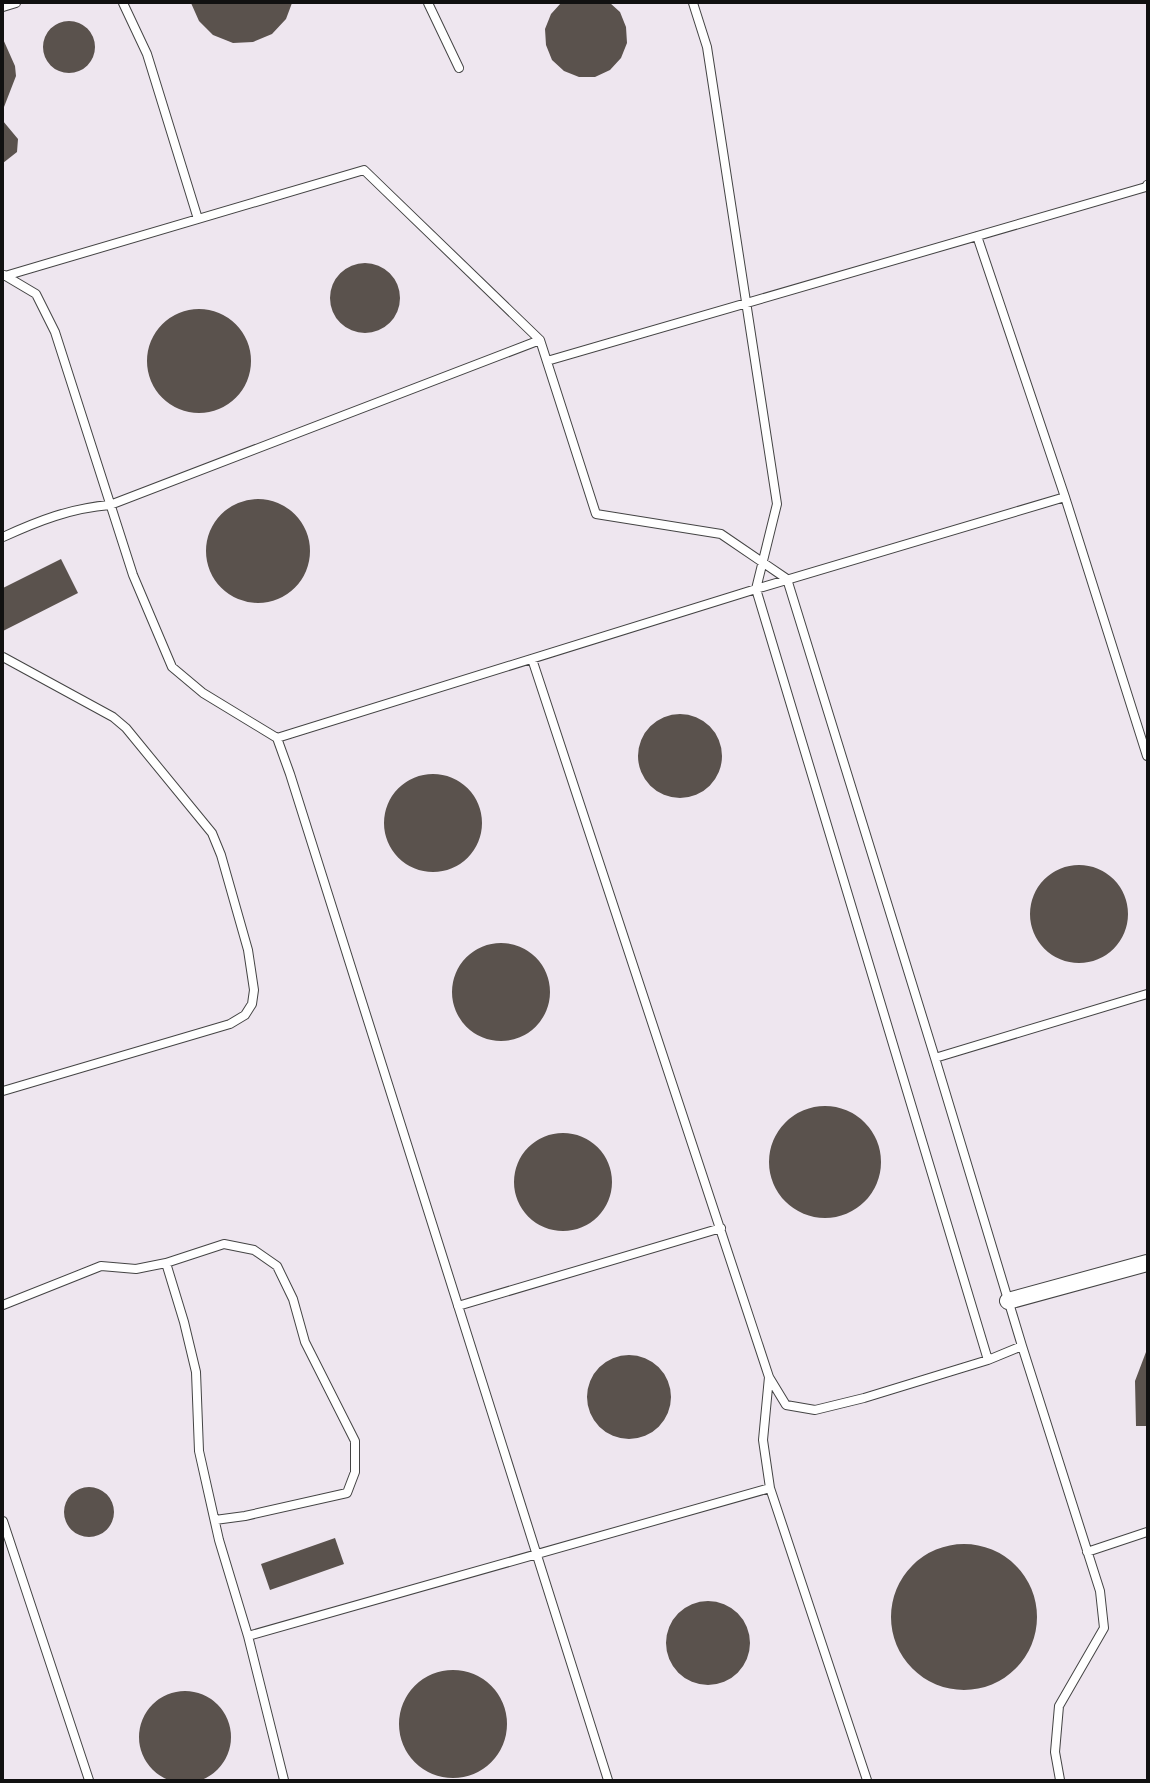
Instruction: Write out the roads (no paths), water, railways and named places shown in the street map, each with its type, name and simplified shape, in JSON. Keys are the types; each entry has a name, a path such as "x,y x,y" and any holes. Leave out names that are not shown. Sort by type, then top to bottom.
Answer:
{"street":[{"path":"1008,1302 1147,1263"}],"lane":[{"path":"3,7 16,3"},
{"path":"123,3 148,54 198,219"},
{"path":"428,3 459,68"},
{"path":"693,3 707,47 777,504 756,588 988,1360"},
{"path":"4,275 364,170 540,340 596,514 721,534 787,579 935,1058 1008,1302 1100,1591 1104,1628 1058,1706 1055,1752 1060,1780"},
{"path":"547,361 1146,187 1147,185"},
{"path":"977,236 1064,497 1147,756"},
{"path":"4,275 36,294 55,332 133,575 172,666 203,693 277,738 608,1780"},
{"path":"3,537 48,518 89,507 110,505 540,340"},
{"path":"277,738 756,588 1064,497"},
{"path":"3,657 113,717 126,728 212,834 221,855 248,950 254,990 252,1004 245,1015 230,1024 3,1091"},
{"path":"532,659 769,1377 786,1405 815,1410 864,1398 988,1360 1022,1346"},
{"path":"935,1058 1147,994"},
{"path":"458,1306 721,1228"},
{"path":"3,1306 101,1266 136,1269 166,1263 224,1244 254,1250 277,1266 293,1299 306,1342 355,1441 355,1472 347,1493 245,1516 215,1520"},
{"path":"166,1263 184,1322 196,1372 199,1451 215,1520 248,1636 284,1780"},
{"path":"769,1377 762,1440 770,1488 867,1780"},
{"path":"248,1636 770,1488"},
{"path":"3,1521 89,1780"},
{"path":"1087,1552 1147,1532"}]}
